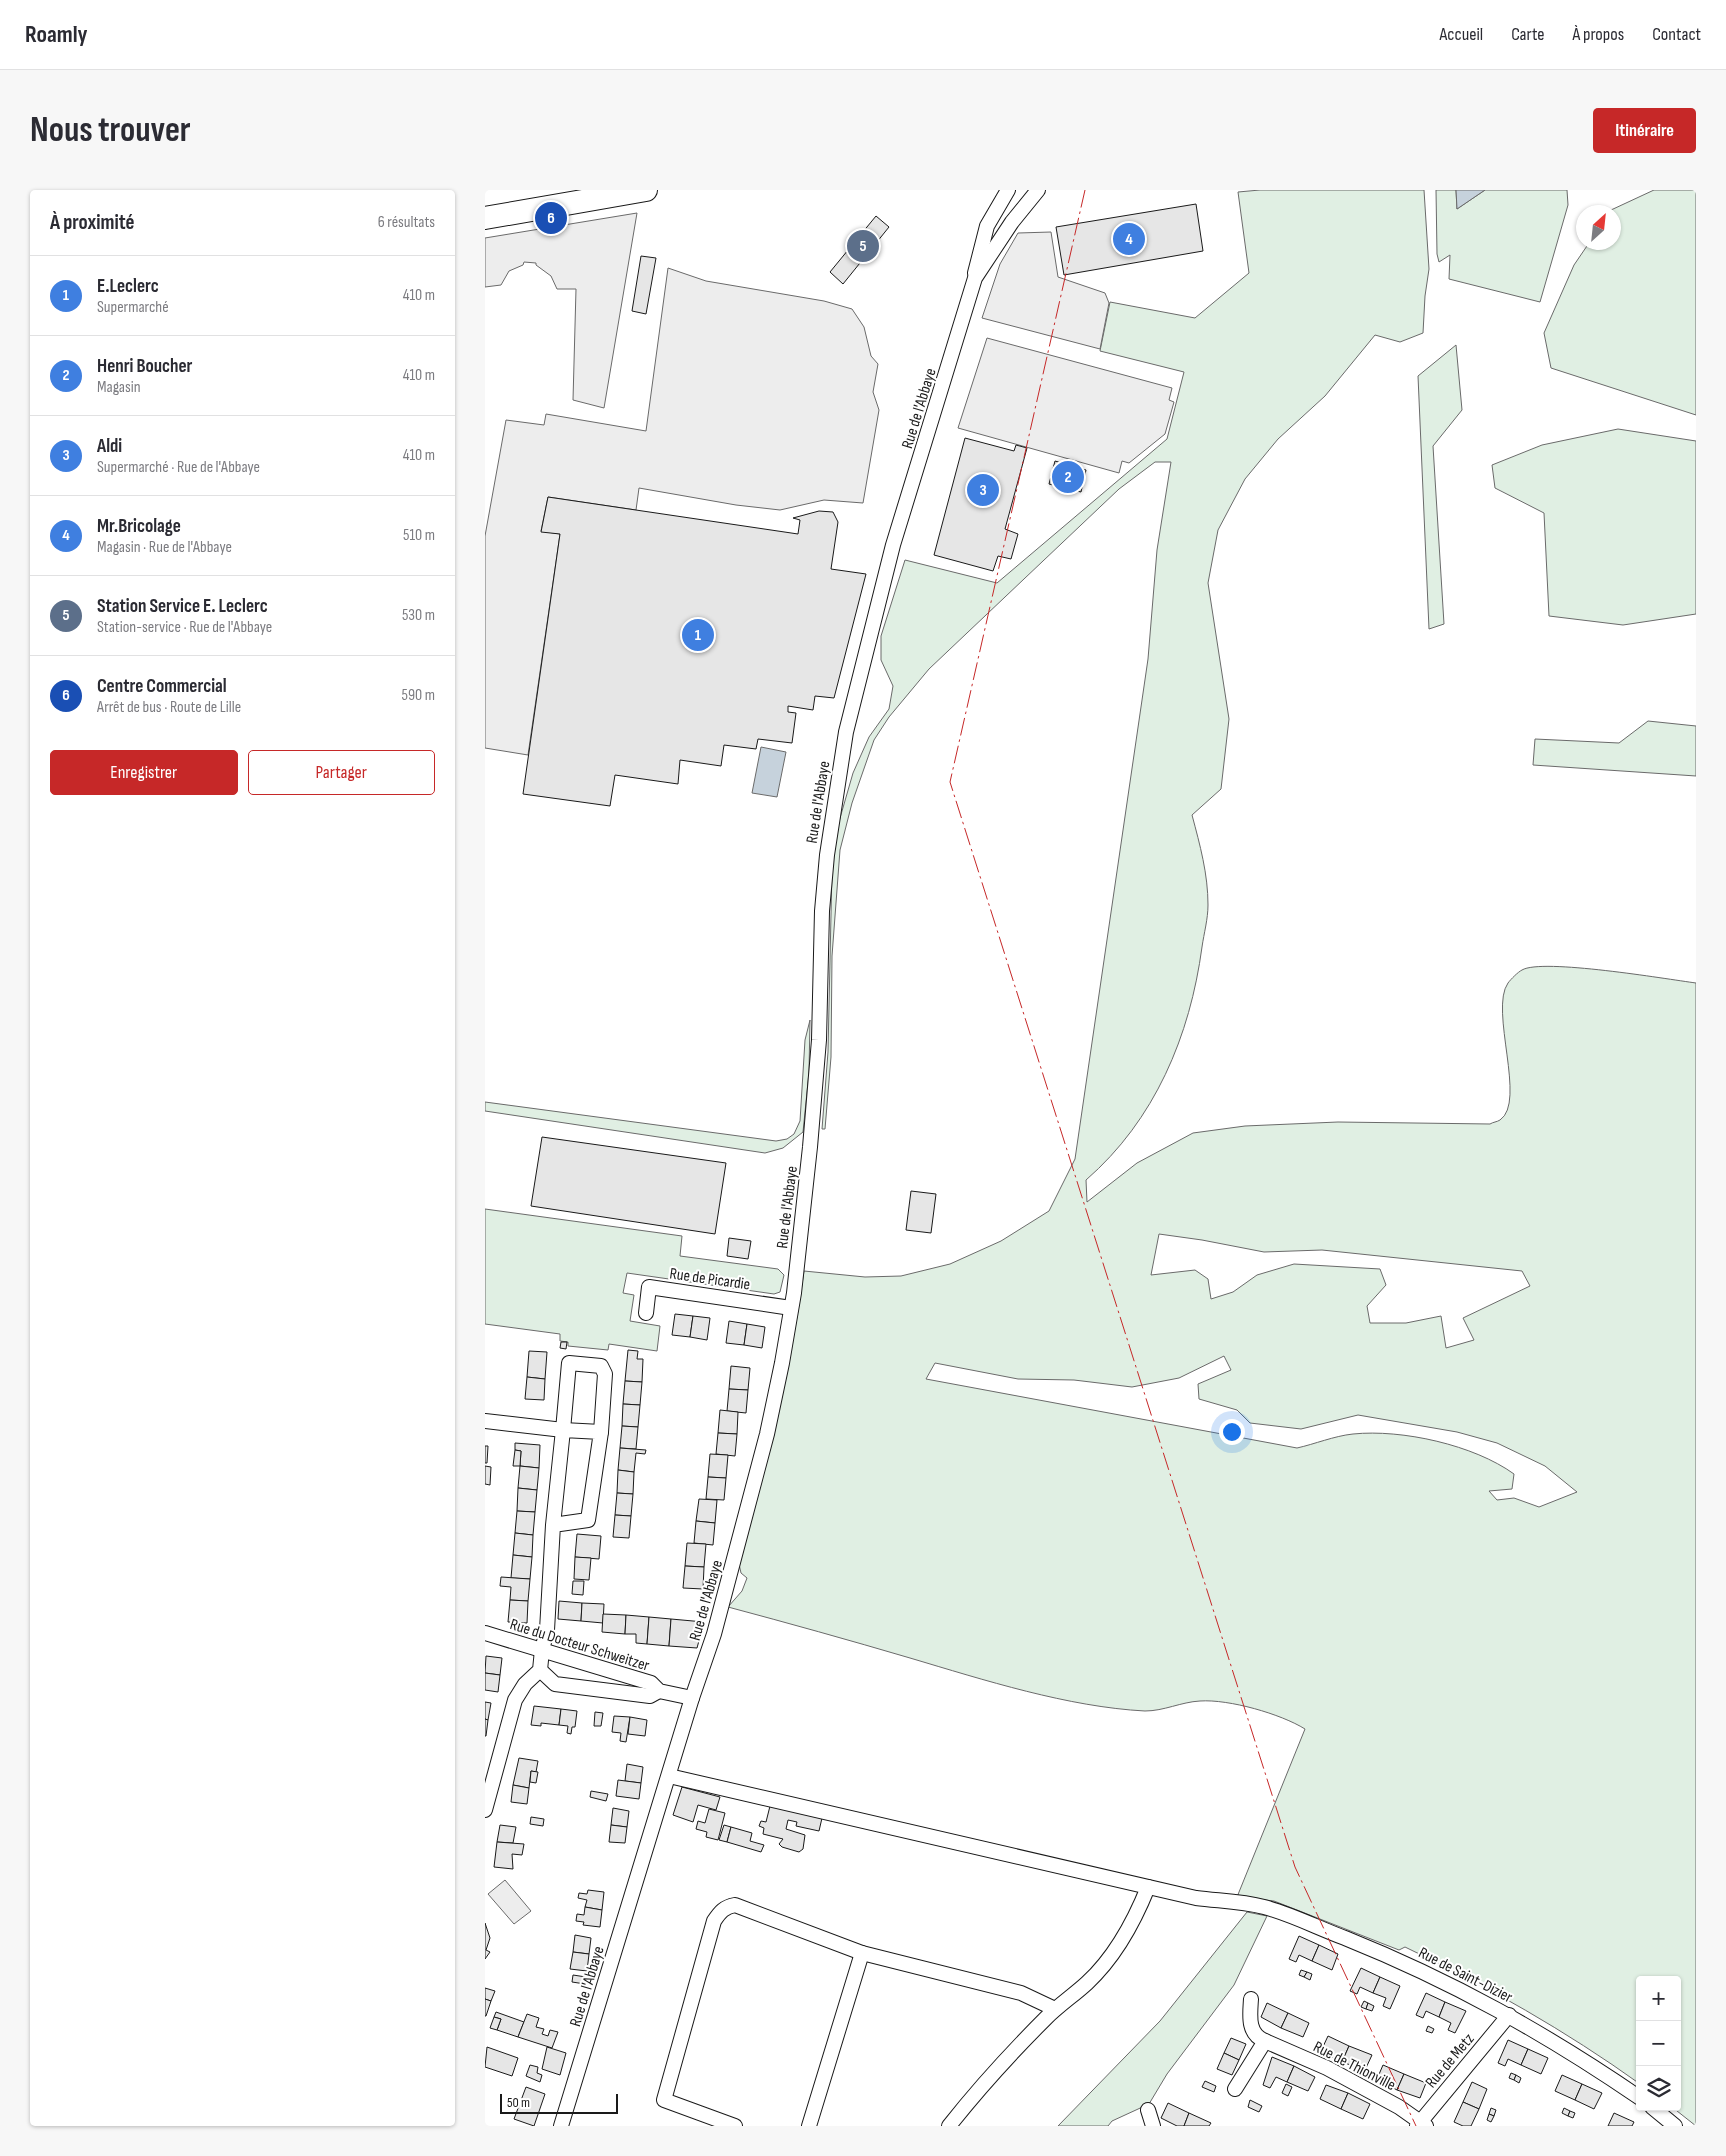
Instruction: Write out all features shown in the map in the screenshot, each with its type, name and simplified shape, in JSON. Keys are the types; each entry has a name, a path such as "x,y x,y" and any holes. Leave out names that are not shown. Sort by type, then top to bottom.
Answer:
{"main road":[{"path":"485,204 567,190"},
{"path":"485,218 646,190"}],"street":[{"name":"Rue de l'Abbaye","path":"975,278 975,266 987,226 1008,190"},
{"name":"Rue de l'Abbaye","path":"561,2126 692,1698 714,1634 767,1434 782,1363 791,1308 809,1163 817,1060 827,856 846,732 893,545 975,278 1011,222 1038,190"},
{"name":"Rue de Picardie","path":"646,1313 649,1287 791,1308"},
{"path":"485,1810 515,1700 525,1684 540,1670 547,1630 553,1525 569,1363 601,1366 605,1374 601,1432 588,1520 553,1525"},
{"path":"485,1421 563,1430 601,1432"},
{"name":"Rue du Docteur Schweitzer","path":"485,1633 651,1683 659,1691 692,1698"},
{"path":"540,1670 555,1684 650,1696 659,1691"},
{"name":"Rue de Saint-Dizier","path":"669,1776 1196,1898 1263,1907 1399,1960 1441,1979 1509,2015 1585,2061 1636,2095"},
{"path":"949,2126 1011,2053 1055,2009 1087,1983 1106,1962 1134,1919 1148,1887"},
{"path":"735,2126 663,2100 714,1921 721,1910 735,1905 862,1953 1021,1993 1055,2009"},
{"path":"809,2126 862,1953"},
{"name":"Rue de Thionville","path":"1251,1999 1250,2026 1259,2039 1327,2068 1399,2107 1421,2125"},
{"name":"Rue de Metz","path":"1421,2125 1509,2015"},
{"path":"1235,2089 1265,2041"},
{"path":"1148,2110 1153,2126"},
{"path":"1657,2111 1675,2126"}],"green space":[{"path":"1260,190 1424,190 1429,269 1423,333 1400,342 1375,335 1325,396 1278,439 1245,479 1218,530 1208,583 1229,719 1221,789 1192,815 1201,848 1208,893 1207,921 1196,980 1189,1013 1165,1074 1150,1103 1132,1131 1086,1180 1087,1202 1137,1163 1193,1133 1245,1126 1338,1122 1490,1124 1499,1121 1507,1110 1510,1095 1504,1033 1503,996 1508,983 1522,970 1553,966 1696,983 1696,2126 1677,2111 1681,2111 1681,1976 1636,1976 1636,2081 1584,2046 1525,2010 1466,1977 1405,1947 1399,1950 1274,1901 1237,1897 1305,1729 1295,1723 1269,1713 1225,1702 1200,1701 1159,1710 1145,1711 1086,1704 1056,1698 728,1607 742,1591 747,1578 741,1573 739,1564 776,1419 792,1346 804,1271 865,1277 901,1276 950,1264 1001,1241 1049,1211 1075,1159 1148,659 1157,550 1171,462 1155,462 1119,489 929,669 889,717 874,740 852,803 840,850 832,956 831,1057 825,1129 822,1129 828,1052 832,869 838,825 853,773 869,737 889,709 893,686 881,660 881,636 905,560 997,583 1167,439 1184,372 1100,351 1110,302 1195,318 1249,273 1238,192","holes":["1159,1234 1264,1252 1322,1250 1522,1271 1530,1286 1463,1318 1474,1340 1446,1348 1441,1316 1406,1323 1370,1323 1367,1306 1386,1285 1380,1269 1294,1264 1257,1275 1233,1292 1211,1299 1208,1279 1195,1270 1151,1275","1224,1356 1231,1370 1198,1384 1199,1399 1237,1410 1250,1423 1301,1429 1358,1415 1457,1432 1497,1443 1545,1466 1577,1492 1539,1507 1514,1498 1497,1500 1489,1491 1512,1489 1514,1474 1498,1464 1458,1447 1415,1437 1393,1434 1353,1434 1297,1448 926,1379 935,1363 1018,1379 1074,1380 1132,1387 1179,1378"]},
{"path":"1436,190 1456,190 1457,209 1485,190 1567,190 1568,205 1540,302 1449,279 1450,255 1439,262 1437,254"},
{"path":"1654,190 1696,190 1696,415 1551,368 1544,333 1574,265 1584,250 1621,250 1621,205"},
{"path":"1456,345 1462,410 1433,446 1444,624 1429,629 1418,376"},
{"path":"1618,429 1696,441 1696,614 1623,625 1549,616 1544,513 1495,488 1492,465 1542,445"},
{"path":"1648,721 1696,726 1696,776 1533,765 1535,739 1619,743"},
{"path":"810,1020 809,1072 803,1132 783,1148 765,1153 485,1111 485,1102 776,1141 787,1139 794,1134 800,1121 805,1040"},
{"path":"485,1209 682,1236 680,1256 778,1269 784,1275 780,1292 774,1294 627,1273 623,1293 634,1295 630,1321 660,1326 657,1351 609,1344 608,1350 568,1346 568,1342 560,1341 560,1334 485,1324"},
{"path":"1247,1912 1267,1916 1234,1985 1167,2074 1149,2104 1112,2121 1108,2126 1058,2126 1160,2021"}],"shaded area":[{"path":"1456,190 1485,190 1457,209"},
{"path":"637,213 604,408 573,400 576,289 557,289 551,276 536,265 536,263 524,262 523,265 509,271 501,285 485,287 485,238"},
{"path":"1051,232 1058,277 1105,293 1109,303 1100,349 982,318 1000,264 1018,233"},
{"path":"668,268 706,281 824,301 852,309 864,327 871,356 878,364 873,392 879,410 863,503 824,500 780,510 736,505 639,488 636,510 548,497 541,531 560,534 528,755 485,748 485,536 506,420 544,425 546,414 646,431"},
{"path":"987,338 1172,388 1169,400 1174,402 1165,434 1129,463 1122,461 1119,473 958,428"},
{"path":"761,747 786,752 777,797 752,793"},
{"path":"505,1880 531,1911 514,1924 488,1894"}],"building":[{"path":"1196,204 1203,251 1064,275 1056,227"},
{"path":"876,216 889,227 843,284 830,272"},
{"path":"641,256 656,258 646,314 632,311"},
{"path":"965,438 1014,451 1016,445 1027,448 1005,529 1018,534 1011,559 998,556 993,571 934,555"},
{"path":"1055,461 1086,470 1081,492 1049,484"},
{"path":"548,497 798,534 800,520 793,518 819,511 833,512 838,522 831,569 866,574 834,698 815,696 813,710 788,706 788,712 796,713 792,743 758,739 756,749 724,745 721,766 680,760 678,784 615,775 610,806 523,794 560,534 541,532"},
{"path":"542,1137 726,1163 715,1234 531,1206"},
{"path":"911,1191 936,1194 931,1233 906,1230"},
{"path":"729,1238 751,1241 748,1259 727,1256"},
{"path":"675,1314 693,1316 690,1337 672,1335"},
{"path":"693,1316 710,1318 707,1340 690,1337"},
{"path":"729,1321 747,1324 744,1345 726,1343"},
{"path":"747,1324 765,1327 762,1348 744,1345"},
{"path":"561,1342 567,1342 566,1349 560,1348"},
{"path":"628,1350 638,1351 637,1359 643,1359 642,1382 625,1381"},
{"path":"529,1351 547,1352 545,1379 527,1377"},
{"path":"731,1366 750,1368 748,1390 729,1389"},
{"path":"527,1377 545,1379 544,1400 525,1399"},
{"path":"625,1381 642,1382 640,1405 623,1404"},
{"path":"729,1389 748,1390 746,1413 727,1411"},
{"path":"623,1404 640,1405 638,1427 622,1426"},
{"path":"720,1410 738,1412 737,1434 718,1433"},
{"path":"622,1426 638,1427 636,1449 620,1448"},
{"path":"718,1433 737,1434 735,1456 716,1454"},
{"path":"515,1443 540,1445 539,1468 520,1466 521,1451 515,1450"},
{"path":"485,1446 488,1446 487,1463 485,1463"},
{"path":"620,1448 646,1450 645,1454 636,1453 634,1472 618,1470"},
{"path":"515,1450 521,1451 520,1466 513,1466"},
{"path":"710,1454 728,1455 726,1478 708,1477"},
{"path":"485,1466 491,1467 490,1485 485,1484"},
{"path":"520,1466 539,1468 537,1490 518,1488"},
{"path":"618,1470 634,1472 633,1494 617,1493"},
{"path":"708,1477 726,1478 724,1500 706,1499"},
{"path":"518,1488 537,1490 535,1512 517,1511"},
{"path":"617,1493 633,1494 631,1516 615,1515"},
{"path":"699,1499 717,1500 715,1523 696,1521"},
{"path":"517,1511 535,1512 533,1535 515,1533"},
{"path":"615,1515 631,1516 629,1538 613,1537"},
{"path":"696,1521 715,1523 713,1545 694,1543"},
{"path":"515,1533 533,1535 532,1557 513,1555"},
{"path":"577,1534 601,1536 599,1559 575,1557"},
{"path":"687,1543 706,1544 704,1567 685,1566"},
{"path":"513,1555 532,1557 530,1579 511,1578"},
{"path":"575,1557 591,1558 589,1580 574,1579"},
{"path":"685,1566 704,1567 703,1589 683,1588"},
{"path":"501,1577 530,1579 528,1601 510,1600 511,1587 500,1586"},
{"path":"573,1581 584,1581 583,1595 572,1594"},
{"path":"510,1600 528,1601 527,1623 508,1622"},
{"path":"559,1601 582,1603 581,1621 558,1619"},
{"path":"582,1603 604,1604 603,1623 581,1621"},
{"path":"603,1614 626,1615 625,1634 602,1632"},
{"path":"626,1615 649,1617 647,1644 636,1643 636,1634 625,1634"},
{"path":"649,1617 671,1619 669,1646 647,1644"},
{"path":"671,1619 704,1622 697,1648 669,1646"},
{"path":"486,1656 502,1658 500,1675 485,1673"},
{"path":"485,1673 500,1675 498,1692 485,1690"},
{"path":"485,1702 491,1703 488,1720 485,1719"},
{"path":"534,1706 561,1709 559,1725 541,1723 541,1726 531,1725"},
{"path":"561,1709 577,1711 575,1727 572,1727 571,1734 567,1733 568,1726 559,1725"},
{"path":"595,1712 603,1713 601,1726 594,1726"},
{"path":"614,1716 630,1717 626,1742 620,1741 621,1733 612,1732"},
{"path":"630,1717 647,1720 645,1736 628,1734"},
{"path":"485,1719 488,1720 486,1736 485,1736"},
{"path":"519,1758 538,1761 536,1772 531,1771 529,1788 513,1785"},
{"path":"627,1764 643,1767 641,1783 625,1781"},
{"path":"531,1771 538,1772 536,1783 530,1782"},
{"path":"618,1780 641,1783 639,1799 616,1796"},
{"path":"513,1785 529,1788 527,1804 511,1802"},
{"path":"682,1787 720,1797 716,1810 698,1805 693,1822 673,1815"},
{"path":"591,1791 608,1794 606,1801 590,1797"},
{"path":"770,1806 822,1818 819,1831 796,1826 797,1822 788,1820 786,1829 805,1835 803,1849 799,1852 782,1847 779,1844 783,1839 763,1834 764,1828 759,1826 761,1821 766,1822"},
{"path":"613,1808 629,1811 627,1827 611,1825"},
{"path":"709,1809 725,1813 718,1840 706,1837 707,1832 696,1829 698,1821 705,1823"},
{"path":"531,1817 544,1819 543,1826 530,1824"},
{"path":"500,1825 516,1827 513,1843 497,1842"},
{"path":"611,1825 627,1827 625,1843 609,1842"},
{"path":"724,1825 731,1827 727,1842 719,1840"},
{"path":"731,1827 752,1833 750,1841 764,1845 761,1852 727,1842"},
{"path":"497,1842 524,1844 522,1855 512,1854 513,1869 494,1867"},
{"path":"588,1890 604,1892 602,1910 585,1907 587,1900 578,1898 579,1893 587,1894"},
{"path":"585,1907 602,1910 600,1927 583,1925 584,1922 576,1921 577,1914 584,1915"},
{"path":"485,1923 490,1938 486,1950 490,1952 485,1959"},
{"path":"575,1935 591,1938 589,1954 573,1952"},
{"path":"1299,1936 1319,1945 1312,1961 1299,1955 1296,1962 1289,1959"},
{"path":"1319,1945 1338,1954 1332,1970 1312,1961"},
{"path":"573,1952 589,1954 587,1971 570,1969"},
{"path":"1361,1968 1380,1977 1373,1993 1360,1987 1357,1994 1350,1991"},
{"path":"1301,1970 1307,1972 1304,1977 1299,1975"},
{"path":"1307,1972 1312,1974 1310,1980 1304,1977"},
{"path":"573,1975 586,1977 585,1984 572,1982"},
{"path":"1380,1977 1400,1986 1390,2009 1383,2006 1386,1998 1373,1993"},
{"path":"485,1988 495,1991 491,2001 485,1999"},
{"path":"1426,1993 1445,2002 1439,2017 1426,2011 1423,2018 1416,2015"},
{"path":"485,1999 491,2001 486,2016 485,2016"},
{"path":"1364,2001 1368,2003 1366,2009 1361,2007"},
{"path":"1445,2002 1466,2011 1455,2033 1448,2030 1451,2023 1439,2017"},
{"path":"1267,2003 1288,2013 1281,2028 1261,2017"},
{"path":"1368,2003 1374,2006 1372,2011 1366,2009"},
{"path":"496,2012 524,2022 518,2037 497,2030 501,2019 494,2017"},
{"path":"1288,2013 1309,2023 1303,2037 1281,2028"},
{"path":"527,2014 539,2018 536,2027 544,2029 542,2034 548,2036 550,2030 558,2032 552,2048 518,2037"},
{"path":"494,2017 501,2019 497,2030 490,2028"},
{"path":"1428,2026 1434,2029 1432,2033 1426,2031"},
{"path":"1328,2036 1349,2046 1342,2062 1321,2051"},
{"path":"1231,2038 1246,2044 1239,2060 1224,2053"},
{"path":"1508,2040 1528,2049 1521,2065 1508,2059 1505,2066 1498,2063"},
{"path":"1349,2046 1372,2055 1365,2070 1342,2062"},
{"path":"487,2047 518,2058 512,2076 485,2067"},
{"path":"547,2047 566,2053 560,2075 542,2069"},
{"path":"1528,2049 1548,2058 1541,2074 1521,2065"},
{"path":"1224,2053 1239,2060 1232,2075 1217,2069"},
{"path":"1272,2057 1294,2066 1287,2082 1276,2077 1270,2088 1263,2085"},
{"path":"530,2065 538,2067 537,2073 542,2075 540,2082 526,2076"},
{"path":"1383,2065 1404,2074 1397,2090 1377,2079"},
{"path":"1294,2066 1315,2077 1308,2091 1287,2082"},
{"path":"1511,2073 1516,2075 1514,2080 1509,2078"},
{"path":"1404,2074 1426,2083 1420,2098 1397,2090"},
{"path":"1516,2075 1521,2078 1519,2083 1514,2080"},
{"path":"1562,2075 1582,2084 1575,2100 1555,2091"},
{"path":"1205,2081 1216,2086 1214,2092 1202,2087"},
{"path":"1472,2082 1487,2089 1479,2109 1463,2102"},
{"path":"1286,2084 1292,2087 1288,2096 1282,2093"},
{"path":"1582,2084 1602,2093 1594,2109 1575,2100"},
{"path":"1326,2085 1348,2093 1341,2109 1320,2099"},
{"path":"526,2087 545,2094 534,2126 514,2119"},
{"path":"1348,2093 1370,2104 1363,2119 1341,2109"},
{"path":"1250,2100 1262,2106 1259,2112 1248,2107"},
{"path":"1463,2102 1479,2109 1471,2126 1463,2126 1454,2122"},
{"path":"1168,2103 1189,2113 1184,2126 1177,2126 1161,2118"},
{"path":"1491,2108 1496,2110 1494,2116 1489,2114"},
{"path":"1564,2108 1570,2111 1568,2116 1562,2113"},
{"path":"1570,2111 1575,2113 1573,2118 1568,2116"},
{"path":"1189,2113 1211,2123 1209,2126 1184,2126"},
{"path":"1614,2113 1634,2122 1632,2126 1608,2126"},
{"path":"1489,2114 1494,2116 1491,2122 1487,2120"}],"power":[{"path":"1085,190 950,782 1295,1867 1416,2126"}],"place":[{"name":"Centre Commercial","path":"551,218"},
{"name":"Mr.Bricolage","path":"1129,239"},
{"name":"Station Service E. Leclerc","path":"863,246"},
{"name":"Henri Boucher","path":"1068,477"},
{"name":"Aldi","path":"983,490"},
{"name":"E.Leclerc","path":"698,635"}]}
